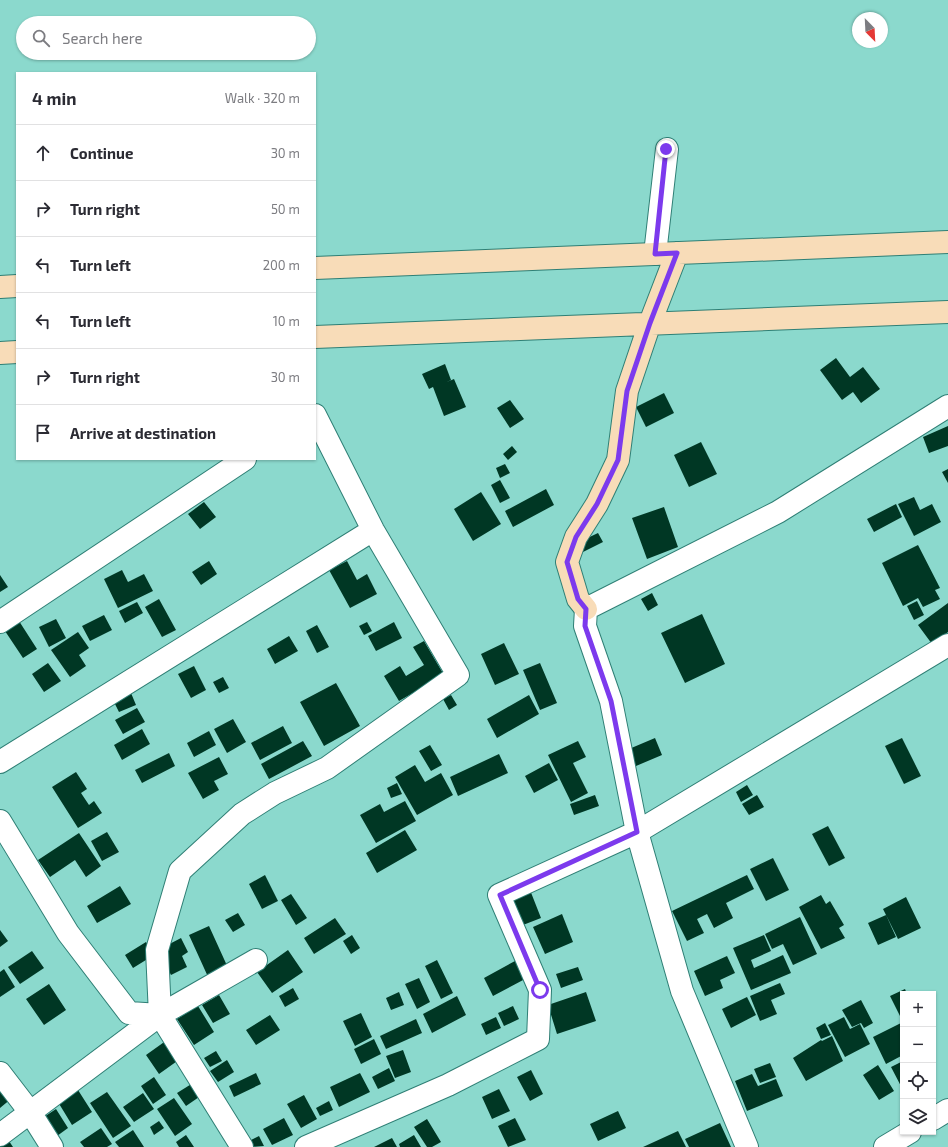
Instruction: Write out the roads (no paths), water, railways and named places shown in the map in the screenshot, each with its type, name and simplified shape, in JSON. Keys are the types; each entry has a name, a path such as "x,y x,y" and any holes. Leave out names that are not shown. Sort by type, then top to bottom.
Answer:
{"street":[{"path":"655,254 666,149"},
{"path":"316,268 948,242"},
{"path":"677,253 650,323 627,391 618,460 597,504 576,537 567,562 578,599 586,609 585,626 611,701 637,832 682,991 747,1147"},
{"path":"0,287 16,286"},
{"path":"316,337 948,312"},
{"path":"0,353 16,352"},
{"path":"586,609 778,512 948,406"},
{"path":"242,1147 160,1015 157,950 180,872 242,814 275,793 328,768 458,675 373,530 316,417"},
{"path":"0,622 243,460"},
{"path":"0,762 373,530"},
{"path":"306,1147 448,1085 538,1039 540,990 500,895 637,832 948,645"},
{"path":"0,821 68,933 129,1013 160,1015"},
{"path":"0,1135 160,1015 256,960"},
{"path":"0,1073 30,1112 52,1147"},
{"path":"936,1117 948,1110"},
{"path":"884,1147 905,1135"}]}
